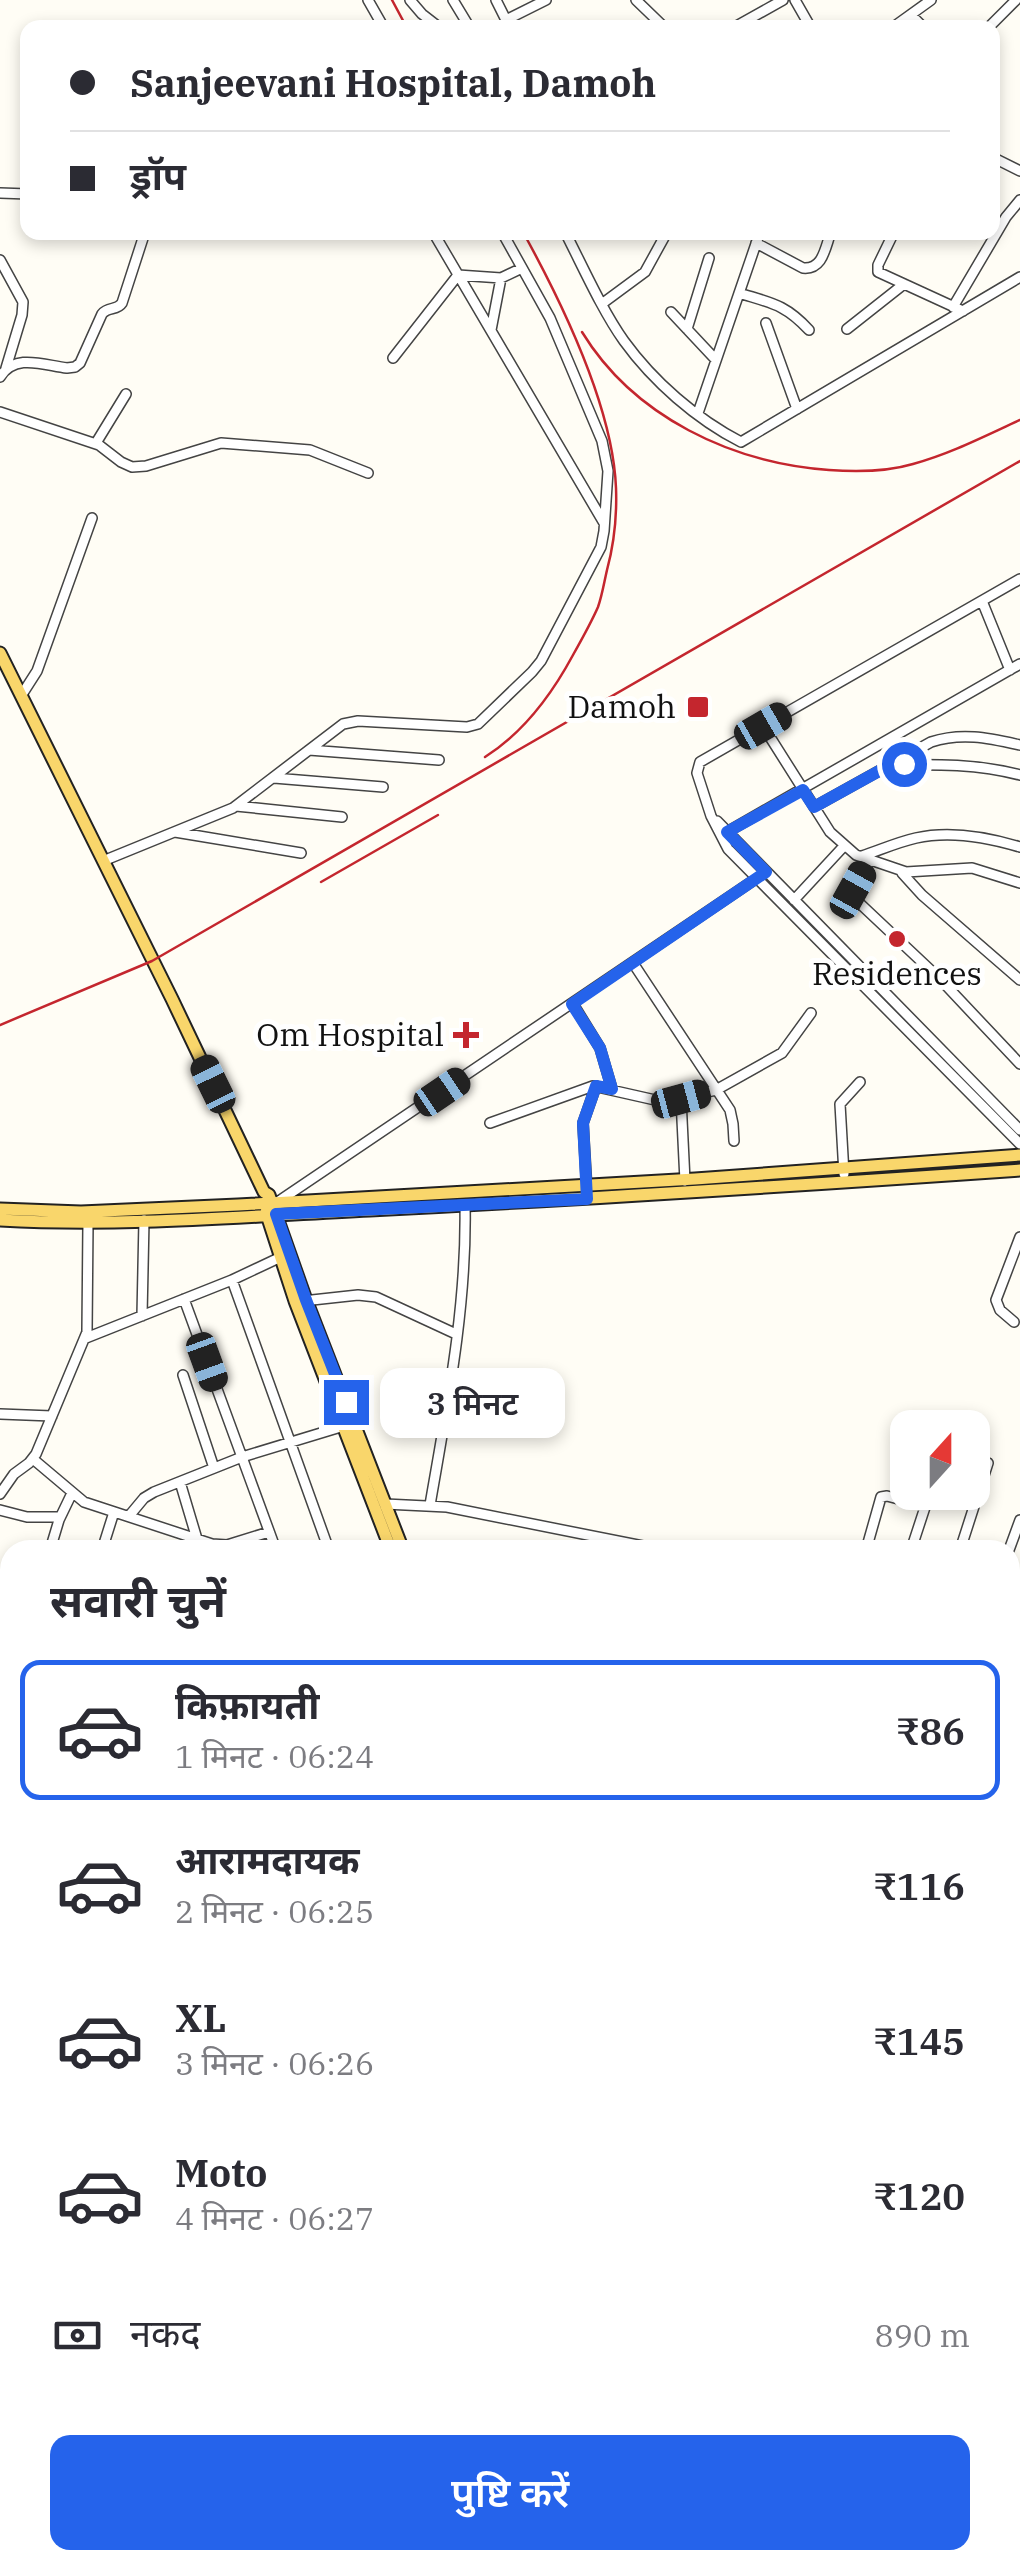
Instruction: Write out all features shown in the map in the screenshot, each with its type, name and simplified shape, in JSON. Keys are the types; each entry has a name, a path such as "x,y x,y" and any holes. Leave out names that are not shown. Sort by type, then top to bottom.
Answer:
{"main road":[{"path":"0,654 270,1204 300,1301 387,1540"},
{"path":"0,1220 88,1223 270,1204 474,1200 586,1184 844,1182 969,1167 1020,1156"},
{"path":"0,1209 81,1212 270,1204 587,1199 843,1168 1020,1170"},
{"path":"300,1301 398,1540"}],"street":[{"path":"410,0 430,20"},
{"path":"514,20 546,0"},
{"path":"636,0 657,20"},
{"path":"748,20 784,0"},
{"path":"903,20 931,0"},
{"path":"996,20 1016,0"},
{"path":"911,14 917,20"},
{"path":"1000,228 1020,200"},
{"path":"3,372 22,362 67,368 80,363 102,314 122,302 142,240"},
{"path":"438,240 604,524"},
{"path":"103,861 236,806 350,722 467,727 478,724 541,661 601,547 608,470 602,441 550,318 506,240"},
{"path":"568,240 622,338 640,361 698,414 740,442 958,309 1020,277"},
{"path":"603,302 645,272 663,240"},
{"path":"698,414 757,240"},
{"path":"761,240 810,269 822,259 828,240"},
{"path":"890,240 878,272 958,309"},
{"path":"958,309 994,240"},
{"path":"687,329 709,258"},
{"path":"0,260 23,302 3,372"},
{"path":"458,275 501,278 522,268"},
{"path":"394,358 458,275"},
{"path":"491,331 501,278"},
{"path":"847,328 904,284"},
{"path":"739,293 790,311 809,330"},
{"path":"671,312 716,360"},
{"path":"766,323 796,409"},
{"path":"96,444 126,394"},
{"path":"0,412 96,444 132,467 221,443 310,450 368,473"},
{"path":"21,696 38,671 92,518"},
{"path":"847,962 794,900 728,848 711,816 696,773 698,765 1020,579"},
{"path":"727,832 1015,667 982,601"},
{"path":"763,726 830,832 844,846 900,870 972,868 1020,883"},
{"path":"814,807 931,742 979,736 1017,741"},
{"path":"309,750 439,760"},
{"path":"890,765 955,765 1020,775"},
{"path":"274,778 383,788"},
{"path":"236,806 342,817"},
{"path":"711,816 847,962 1020,1130"},
{"path":"174,832 301,853"},
{"path":"1020,848 990,838 917,838 865,858 853,890 854,898 940,979 1020,1064"},
{"path":"794,900 844,846"},
{"path":"900,870 922,895 1020,980"},
{"path":"270,1204 762,875"},
{"path":"633,963 732,1117 734,1141"},
{"path":"572,1004 600,1048 612,1089"},
{"path":"490,1123 586,1087 612,1089 656,1102 716,1090 782,1053 811,1012"},
{"path":"932,1047 1020,1144"},
{"path":"844,1182 840,1104 860,1082"},
{"path":"587,1199 584,1118 596,1086"},
{"path":"681,1099 686,1186"},
{"path":"430,1505 452,1374 474,1200"},
{"path":"142,1316 144,1220"},
{"path":"0,1494 14,1474 33,1459 86,1338 88,1223"},
{"path":"1014,1322 1000,1310 996,1300 1020,1237"},
{"path":"86,1338 285,1255"},
{"path":"232,1280 325,1540"},
{"path":"300,1301 376,1297 456,1334"},
{"path":"184,1299 272,1540"},
{"path":"183,1374 214,1468"},
{"path":"0,1414 52,1416"},
{"path":"129,1516 149,1494 242,1457 344,1426"},
{"path":"33,1459 84,1502 199,1540"},
{"path":"180,1482 196,1539"},
{"path":"53,1540 72,1494"},
{"path":"869,1540 881,1498 890,1497"},
{"path":"385,1504 430,1505 611,1540"},
{"path":"0,1510 27,1517 60,1517"},
{"path":"914,1540 924,1510"},
{"path":"963,1540 973,1510"},
{"path":"105,1540 114,1512"},
{"path":"245,1540 269,1532"}],"railway":[{"path":"392,0 403,20"},
{"path":"485,757 535,712 583,637 601,598 615,519 616,488 606,424 583,356 527,240"},
{"path":"582,332 604,362 657,411 722,446 793,466 850,471 903,467 954,450 1020,420"},
{"path":"0,1025 152,961 1020,461"},
{"path":"321,882 438,815"}],"place":[{"name":"Damoh","path":"698,707"},
{"name":"Residences","path":"897,939"},
{"name":"Om Hospital","path":"466,1035"}],"route":[{"path":"346,1402 276,1214 587,1199 584,1118 596,1086 612,1089 600,1048 572,1004 766,872 727,832 803,790 814,807 890,765 904,764"}]}
